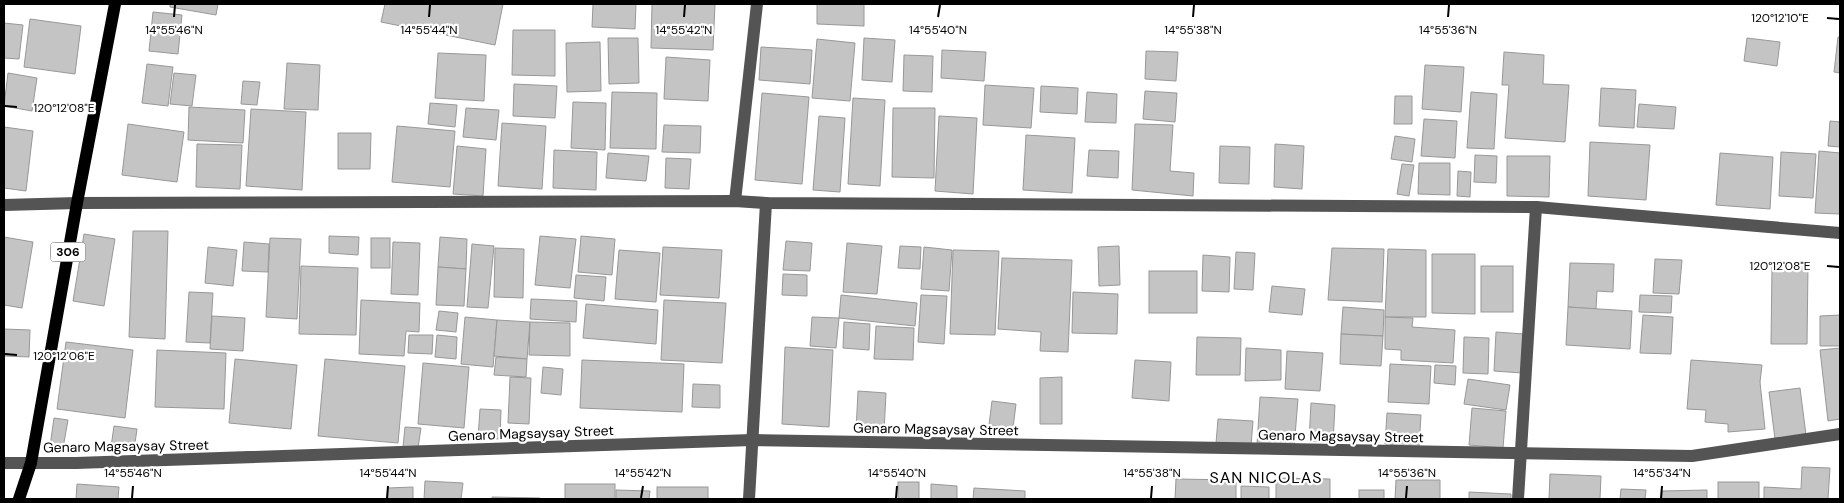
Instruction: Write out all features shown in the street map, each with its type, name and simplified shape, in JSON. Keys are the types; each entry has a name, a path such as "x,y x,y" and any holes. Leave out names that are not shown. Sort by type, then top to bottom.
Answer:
{"main road":[{"name":"306","path":"19,499 31,463 77,203 115,4"}],"street":[{"path":"736,201 758,4"},
{"path":"4,205 77,203 736,201 766,203 1536,207 1840,233"},
{"path":"748,499 766,203"},
{"path":"1518,499 1536,207"},
{"name":"Genaro Magsaysay Street","path":"4,463 76,463 752,440 1692,456 1840,434"}],"building":[{"path":"170,4 218,4 216,15 170,7"},
{"path":"385,4 503,4 495,45 381,22"},
{"path":"593,4 636,4 635,29 592,27"},
{"path":"652,4 715,4 713,50 651,48"},
{"path":"817,4 864,4 864,26 817,24"},
{"path":"153,12 182,15 178,54 149,51"},
{"path":"30,19 81,26 75,74 24,67"},
{"path":"4,23 23,25 19,59 4,58"},
{"path":"513,30 555,30 555,76 512,75"},
{"path":"1838,37 1840,37 1840,73 1834,72"},
{"path":"608,38 638,38 639,83 609,84"},
{"path":"864,38 895,40 892,82 862,80"},
{"path":"1747,38 1780,42 1777,66 1744,61"},
{"path":"817,39 855,43 850,101 812,98"},
{"path":"600,42 601,91 567,92 566,43"},
{"path":"761,47 812,50 810,84 759,80"},
{"path":"942,50 986,52 984,81 941,78"},
{"path":"1146,51 1178,52 1176,81 1145,79"},
{"path":"1504,52 1544,55 1543,84 1569,85 1565,142 1505,138 1509,85 1502,85"},
{"path":"438,53 486,55 484,101 435,98"},
{"path":"904,55 933,56 932,92 903,91"},
{"path":"666,57 710,60 708,101 664,99"},
{"path":"287,63 320,65 318,110 284,109"},
{"path":"147,64 173,67 168,106 142,103"},
{"path":"1425,65 1464,67 1461,112 1422,109"},
{"path":"8,73 37,78 32,111 4,106"},
{"path":"174,73 196,75 192,106 170,104"},
{"path":"243,81 260,82 257,105 241,104"},
{"path":"514,84 557,86 555,118 513,116"},
{"path":"985,85 1034,88 1031,128 983,125"},
{"path":"1041,86 1078,88 1077,114 1040,112"},
{"path":"1601,88 1636,90 1634,128 1599,126"},
{"path":"1145,91 1177,93 1175,122 1143,119"},
{"path":"612,92 657,93 656,149 610,148"},
{"path":"1087,92 1117,94 1116,123 1085,122"},
{"path":"1471,92 1497,94 1494,149 1467,148"},
{"path":"762,93 809,97 802,184 755,180"},
{"path":"1395,96 1412,96 1412,124 1394,124"},
{"path":"853,98 885,100 880,186 848,184"},
{"path":"573,102 606,103 605,150 571,148"},
{"path":"430,103 457,105 455,127 428,124"},
{"path":"1639,104 1676,107 1674,129 1637,127"},
{"path":"189,107 245,110 243,143 188,140"},
{"path":"466,108 499,110 496,140 463,137"},
{"path":"893,108 935,108 934,178 892,177"},
{"path":"251,109 306,112 302,190 246,186"},
{"path":"819,116 845,118 840,192 813,190"},
{"path":"939,116 977,118 973,194 935,191"},
{"path":"1424,119 1457,121 1455,158 1421,156"},
{"path":"1830,121 1840,122 1840,147 1828,146"},
{"path":"502,123 546,126 542,189 498,186"},
{"path":"128,124 184,132 177,182 122,175"},
{"path":"1135,124 1173,125 1170,171 1194,173 1193,196 1132,190"},
{"path":"664,125 701,126 700,153 662,152"},
{"path":"397,126 455,131 450,187 392,182"},
{"path":"4,127 33,131 26,191 4,188"},
{"path":"338,133 371,133 370,169 338,169"},
{"path":"1026,135 1075,138 1072,193 1023,190"},
{"path":"1395,136 1415,139 1412,162 1391,159"},
{"path":"1590,142 1650,145 1646,200 1588,196"},
{"path":"197,144 242,145 240,189 196,187"},
{"path":"1275,144 1304,146 1302,189 1274,187"},
{"path":"457,146 486,149 483,196 453,194"},
{"path":"1220,146 1250,147 1249,184 1219,183"},
{"path":"554,150 597,152 596,190 553,188"},
{"path":"1089,150 1119,151 1118,178 1087,176"},
{"path":"1819,151 1840,153 1840,214 1815,213"},
{"path":"1781,152 1816,154 1813,198 1779,196"},
{"path":"608,153 649,156 646,181 606,178"},
{"path":"1720,153 1773,157 1770,209 1716,205"},
{"path":"1475,155 1497,156 1496,183 1474,182"},
{"path":"1507,156 1550,156 1549,197 1507,196"},
{"path":"666,158 691,159 689,189 665,188"},
{"path":"1419,163 1450,163 1450,195 1418,194"},
{"path":"1402,164 1414,165 1409,196 1397,194"},
{"path":"1458,171 1471,172 1470,197 1457,196"},
{"path":"133,231 168,231 165,339 129,337"},
{"path":"84,234 115,239 104,306 73,301"},
{"path":"329,236 359,237 358,255 329,253"},
{"path":"540,236 576,239 570,288 535,285"},
{"path":"581,236 615,239 612,275 578,272"},
{"path":"4,237 33,242 22,308 4,305"},
{"path":"440,237 467,239 466,269 438,267"},
{"path":"270,238 301,239 297,319 266,317"},
{"path":"371,238 390,238 390,268 371,268"},
{"path":"786,241 812,243 810,271 783,270"},
{"path":"244,242 269,244 268,272 242,271"},
{"path":"393,242 420,243 418,295 391,294"},
{"path":"847,243 882,246 877,294 843,292"},
{"path":"472,244 494,246 488,308 467,307"},
{"path":"900,246 921,247 920,269 898,268"},
{"path":"1119,246 1120,285 1099,286 1098,247"},
{"path":"208,247 237,250 233,286 205,283"},
{"path":"663,247 722,250 719,298 660,295"},
{"path":"924,247 952,250 949,291 921,289"},
{"path":"495,248 524,249 523,298 494,297"},
{"path":"1332,248 1384,249 1382,302 1328,300"},
{"path":"1388,249 1426,250 1426,317 1385,317"},
{"path":"619,250 660,253 656,302 615,299"},
{"path":"953,250 999,251 995,335 950,334"},
{"path":"1236,252 1255,253 1253,290 1234,289"},
{"path":"1432,254 1475,254 1475,314 1432,313"},
{"path":"1203,255 1230,257 1229,292 1202,291"},
{"path":"1002,258 1072,260 1068,352 1040,351 1041,332 998,329"},
{"path":"1655,259 1682,260 1679,294 1653,293"},
{"path":"1570,263 1614,264 1613,292 1597,291 1596,309 1568,307"},
{"path":"301,266 358,268 356,335 299,334"},
{"path":"1481,266 1513,266 1513,312 1481,312"},
{"path":"1772,266 1808,266 1807,344 1771,344"},
{"path":"438,267 466,269 464,306 436,305"},
{"path":"1149,271 1197,271 1197,313 1149,313"},
{"path":"783,274 807,275 807,296 782,295"},
{"path":"576,275 606,277 604,301 574,298"},
{"path":"1272,286 1305,289 1302,315 1269,312"},
{"path":"189,292 213,293 210,343 186,342"},
{"path":"1073,292 1118,294 1117,334 1072,333"},
{"path":"841,295 917,303 915,326 839,318"},
{"path":"921,295 947,296 944,344 918,342"},
{"path":"1640,295 1672,296 1671,313 1639,312"},
{"path":"531,299 577,301 576,322 530,319"},
{"path":"361,300 420,303 419,332 406,331 404,356 359,354"},
{"path":"664,300 726,303 722,363 661,360"},
{"path":"586,304 658,310 656,344 583,338"},
{"path":"1343,307 1384,310 1383,336 1341,334"},
{"path":"1568,307 1632,311 1630,349 1566,345"},
{"path":"439,311 458,313 456,332 436,330"},
{"path":"1643,315 1673,317 1671,354 1640,353"},
{"path":"1840,315 1840,346 1820,346 1820,316"},
{"path":"212,316 245,318 243,351 210,349"},
{"path":"465,317 497,320 493,367 461,364"},
{"path":"812,317 839,318 836,348 810,346"},
{"path":"1385,317 1413,318 1412,327 1455,330 1453,363 1401,360 1401,350 1385,349"},
{"path":"497,320 530,322 527,359 494,356"},
{"path":"530,322 570,323 570,356 529,355"},
{"path":"844,322 870,324 869,350 843,348"},
{"path":"876,326 914,328 913,360 874,359"},
{"path":"4,329 30,330 29,357 4,356"},
{"path":"1496,332 1524,334 1522,373 1494,371"},
{"path":"1341,334 1383,336 1381,366 1340,364"},
{"path":"409,335 433,335 432,354 408,353"},
{"path":"437,335 457,337 456,359 435,357"},
{"path":"1197,337 1241,338 1240,375 1196,375"},
{"path":"1464,337 1489,338 1488,374 1463,373"},
{"path":"66,342 133,350 125,418 57,409"},
{"path":"785,347 833,350 829,427 782,424"},
{"path":"1246,348 1281,350 1281,380 1245,381"},
{"path":"1840,348 1840,419 1828,421 1820,350"},
{"path":"157,350 226,353 224,409 155,407"},
{"path":"1287,351 1323,353 1320,391 1285,389"},
{"path":"496,357 527,359 526,377 494,375"},
{"path":"235,359 297,365 291,429 229,423"},
{"path":"325,359 405,366 398,443 318,436"},
{"path":"582,360 684,364 682,412 580,408"},
{"path":"1135,360 1171,362 1169,401 1132,398"},
{"path":"1691,360 1762,365 1760,382 1765,429 1728,432 1728,424 1705,422 1706,410 1687,409"},
{"path":"423,363 469,367 464,428 418,424"},
{"path":"1390,364 1431,366 1429,404 1388,402"},
{"path":"1435,365 1456,366 1455,385 1434,383"},
{"path":"543,367 563,369 561,395 541,393"},
{"path":"510,377 531,378 529,424 508,423"},
{"path":"1062,377 1062,424 1040,424 1040,378"},
{"path":"1468,379 1510,385 1506,410 1464,404"},
{"path":"693,384 720,385 720,408 692,407"},
{"path":"1800,388 1806,435 1775,439 1769,392"},
{"path":"858,391 886,393 884,432 856,431"},
{"path":"1260,397 1298,399 1294,448 1257,445"},
{"path":"992,401 1016,404 1013,428 989,425"},
{"path":"1311,403 1335,405 1333,443 1309,441"},
{"path":"1472,408 1506,411 1503,448 1469,445"},
{"path":"480,409 501,410 500,439 478,438"},
{"path":"1387,413 1421,415 1419,447 1385,444"},
{"path":"54,418 68,420 63,448 50,446"},
{"path":"1218,419 1253,421 1251,446 1216,443"},
{"path":"114,426 137,429 134,450 111,447"},
{"path":"405,427 421,428 418,448 403,447"},
{"path":"1802,467 1830,468 1828,499 1764,499 1764,487 1801,489"},
{"path":"1550,474 1601,476 1600,499 1549,499"},
{"path":"1276,478 1330,479 1330,499 1276,499"},
{"path":"1176,479 1236,480 1236,499 1175,499"},
{"path":"1396,480 1440,480 1440,499 1395,499"},
{"path":"425,481 463,483 461,499 424,499"},
{"path":"898,482 919,482 919,499 898,499"},
{"path":"1718,482 1759,482 1759,499 1718,499"},
{"path":"77,484 119,487 118,499 76,499"},
{"path":"565,484 615,484 615,499 565,499"},
{"path":"931,484 957,486 957,499 931,499"},
{"path":"1241,486 1269,487 1269,499 1241,499"},
{"path":"413,487 413,499 388,499 388,488"},
{"path":"657,487 708,487 708,499 657,499"},
{"path":"974,488 1025,491 1025,499 973,499"},
{"path":"1621,489 1646,490 1645,499 1620,499"},
{"path":"616,490 650,491 649,499 616,499"},
{"path":"1359,490 1384,490 1384,499 1359,499"},
{"path":"1707,490 1707,499 1662,499 1662,491"},
{"path":"1469,492 1511,494 1511,499 1469,499"},
{"path":"492,497 540,498 540,499 492,499"}],"district":[{"name":"SAN NICOLAS","path":"1266,477"}]}
